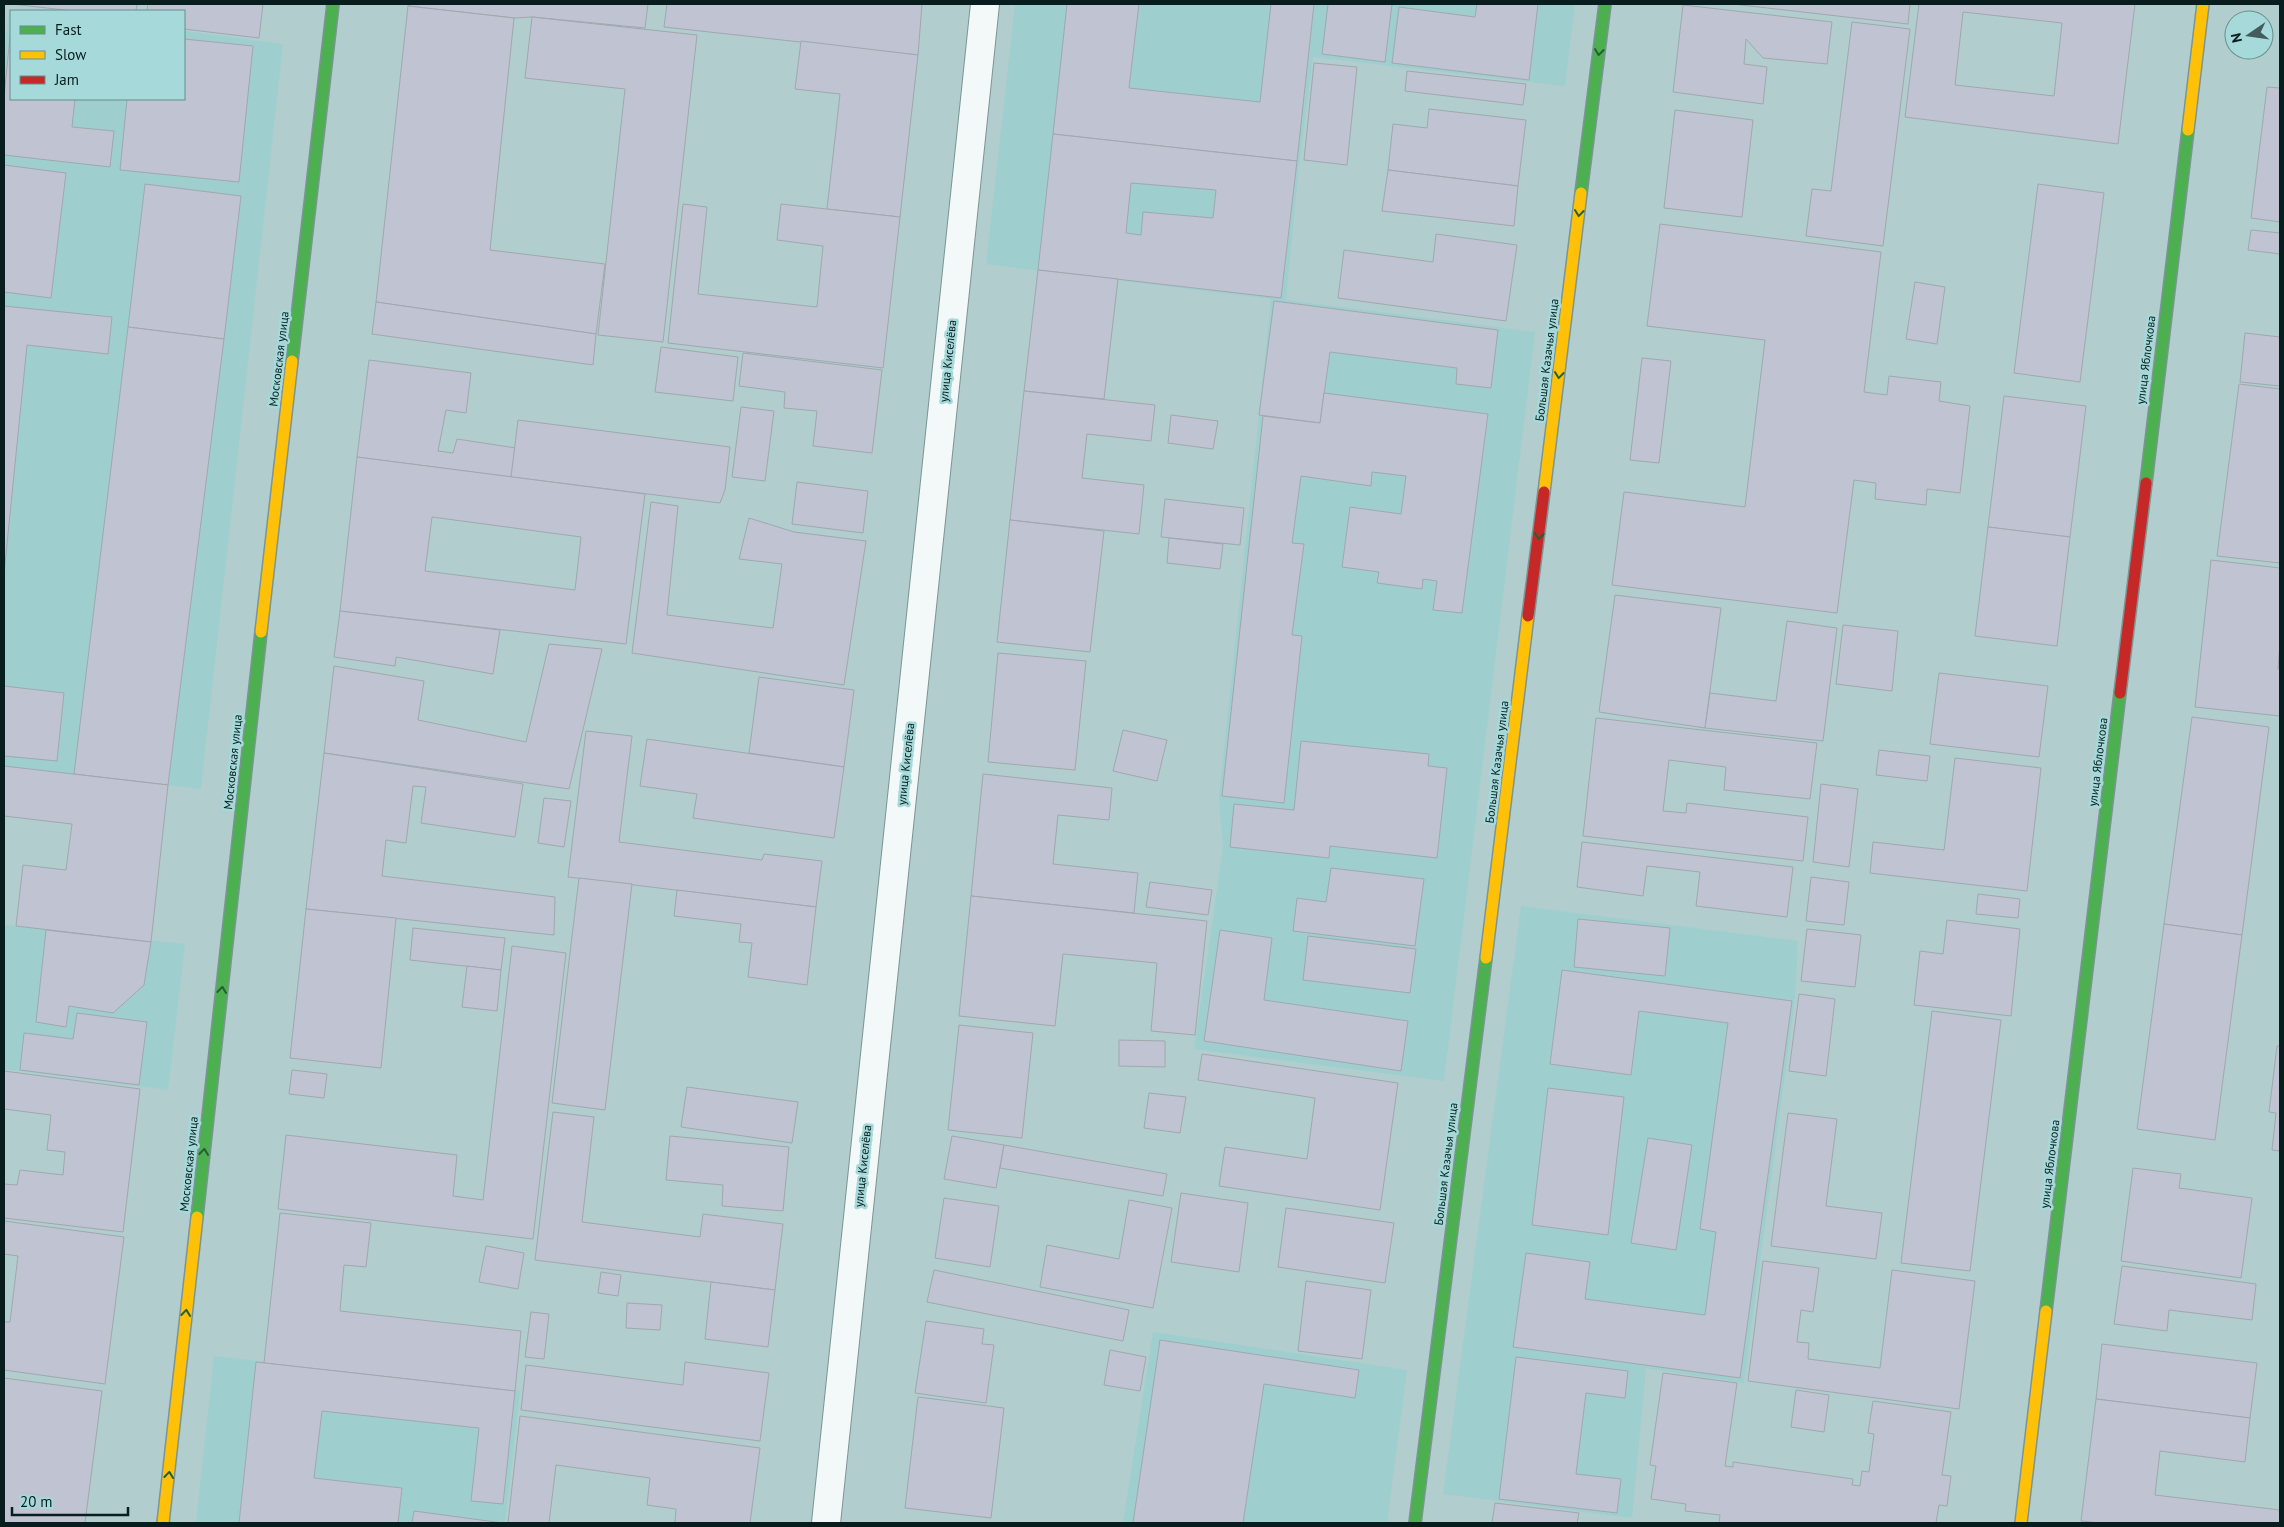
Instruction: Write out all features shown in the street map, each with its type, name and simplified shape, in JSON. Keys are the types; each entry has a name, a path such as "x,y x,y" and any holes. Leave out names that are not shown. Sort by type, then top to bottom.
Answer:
{"street":[{"name":"Московская улица","path":"163,1523 282,435 333,4"},
{"name":"улица Киселёва","path":"826,1523 985,4"},
{"name":"Большая Казачья улица","path":"1415,1523 1605,4"},
{"name":"улица Яблочкова","path":"2022,1523 2203,4"}],"shaded area":[{"path":"1015,4 1575,4 1565,86 1313,57 1299,166 1286,300 1535,332 1444,1081 1194,1049 1223,847 1219,799 1271,299 986,264"},
{"path":"10,11 10,100 185,100 185,31 283,44 201,789 4,766 4,52"},
{"path":"1521,906 1798,941 1795,999 1744,1383 1646,1368 1632,1518 1443,1494"},
{"path":"4,925 185,944 168,1090 4,1069"},
{"path":"1153,1332 1407,1370 1387,1523 1123,1523"},
{"path":"214,1356 520,1391 505,1523 196,1523"}],"building":[{"path":"11,4 137,4 136,10 65,10"},
{"path":"148,4 263,4 259,38 185,29 185,10 147,10"},
{"path":"408,4 648,4 645,28 532,17 514,18 408,6"},
{"path":"667,4 922,4 918,55 664,27"},
{"path":"1067,4 1139,4 1129,88 1260,102 1271,4 1314,4 1297,161 1053,134"},
{"path":"1328,4 1392,4 1385,62 1322,54"},
{"path":"1477,4 1538,4 1529,80 1392,63 1399,7 1475,17"},
{"path":"1732,4 1910,4 1908,24"},
{"path":"1919,4 2135,4 2118,144 1905,117","holes":["1963,12 2062,23 2054,96 1955,85"]},
{"path":"1683,5 1832,22 1827,64 1763,58 1746,39 1744,64 1767,67 1763,104 1673,92"},
{"path":"408,6 514,18 490,250 605,264 596,334 376,302"},
{"path":"532,17 697,35 663,342 598,335 625,89 525,78"},
{"path":"1852,22 1910,29 1883,246 1806,236 1812,189 1831,191"},
{"path":"10,37 10,100 75,100 72,127 114,131 110,167 4,155 4,97"},
{"path":"185,39 253,46 239,182 120,170 127,100 185,100"},
{"path":"801,41 918,55 900,217 827,209 840,94 795,89"},
{"path":"1314,63 1357,67 1347,165 1304,160"},
{"path":"1407,71 1526,84 1523,105 1405,91"},
{"path":"2267,87 2280,88 2280,222 2251,218"},
{"path":"1429,109 1526,120 1518,186 1388,170 1393,124 1427,128"},
{"path":"1675,110 1753,120 1742,217 1664,208"},
{"path":"1053,134 1297,161 1281,298 1038,270","holes":["1131,183 1216,190 1213,218 1143,212 1141,235 1126,233"]},
{"path":"4,165 66,173 51,298 4,292"},
{"path":"1388,170 1518,186 1514,226 1382,211"},
{"path":"145,184 241,196 224,339 128,327"},
{"path":"2038,184 2104,193 2080,382 2014,373"},
{"path":"683,204 707,207 698,294 817,307 823,246 777,240 781,204 900,217 883,368 668,343"},
{"path":"1660,224 1881,252 1864,392 1887,395 1889,376 1941,382 1939,401 1970,406 1960,493 1927,489 1926,505 1875,499 1876,483 1854,480 1837,613 1612,585 1624,492 1745,507 1765,340 1647,326"},
{"path":"2251,230 2280,233 2280,254 2248,250"},
{"path":"1436,234 1517,245 1506,321 1338,298 1344,250 1433,262"},
{"path":"1038,270 1118,279 1104,399 1024,391"},
{"path":"1915,282 1945,287 1937,344 1906,339"},
{"path":"1274,301 1498,330 1491,388 1456,384 1457,368 1330,352 1320,423 1259,415"},
{"path":"376,302 596,334 593,365 372,334"},
{"path":"4,306 112,317 108,354 27,345 4,574"},
{"path":"128,327 224,339 168,785 74,774"},
{"path":"2245,333 2280,337 2280,386 2240,382"},
{"path":"661,347 738,357 733,401 655,392"},
{"path":"743,353 882,370 872,453 813,446 817,411 784,408 785,392 739,386"},
{"path":"1642,358 1671,361 1659,463 1630,460"},
{"path":"369,360 471,373 466,413 446,410 438,451 453,453 457,439 516,448 511,477 357,457"},
{"path":"2239,384 2280,389 2280,563 2217,556"},
{"path":"1024,391 1155,405 1151,441 1087,434 1082,478 1144,485 1139,534 1010,520"},
{"path":"1324,393 1488,414 1462,613 1433,610 1437,581 1423,579 1422,589 1377,583 1379,572 1342,567 1350,507 1401,514 1406,476 1372,472 1371,486 1301,476 1292,543 1304,544 1292,635 1302,636 1284,803 1222,796 1263,416 1320,423"},
{"path":"2004,396 2086,406 2070,537 1988,527"},
{"path":"741,407 774,411 765,481 732,477"},
{"path":"1171,415 1218,421 1213,449 1168,443"},
{"path":"518,420 730,447 725,490 720,503 511,477"},
{"path":"357,457 645,494 626,644 340,611","holes":["432,517 581,537 575,590 425,571"]},
{"path":"797,482 868,491 863,533 792,524"},
{"path":"1165,499 1244,508 1240,545 1161,537"},
{"path":"651,502 678,506 667,615 773,628 782,564 739,559 749,518 794,532 866,541 844,685 632,653"},
{"path":"1010,520 1104,531 1090,652 997,642"},
{"path":"1988,527 2070,537 2057,646 1975,636"},
{"path":"1169,538 1223,544 1220,569 1167,563"},
{"path":"2211,560 2280,568 2278,669 2280,669 2280,716 2195,707"},
{"path":"1615,595 1721,608 1705,728 1599,712"},
{"path":"340,611 500,630 493,674 396,657 395,666 334,657"},
{"path":"1787,621 1837,628 1823,741 1705,728 1710,693 1776,701"},
{"path":"1843,625 1898,631 1892,691 1836,684"},
{"path":"549,644 602,649 569,789 324,753 334,666 424,681 418,720 526,742"},
{"path":"998,653 1086,661 1075,770 988,762"},
{"path":"1939,673 2048,686 2039,757 1930,744"},
{"path":"759,677 854,690 844,767 749,753"},
{"path":"4,686 64,693 57,761 4,756"},
{"path":"2192,717 2269,727 2242,935 2164,924"},
{"path":"1596,718 1817,743 1810,799 1724,790 1726,767 1669,760 1663,811 1686,813 1687,803 1808,817 1803,861 1583,836"},
{"path":"1123,730 1167,740 1157,781 1113,771"},
{"path":"586,731 632,736 619,842 762,860 764,854 822,861 816,907 568,877"},
{"path":"647,739 844,767 834,838 693,818 697,794 640,786"},
{"path":"1301,741 1429,754 1428,766 1447,768 1437,858 1330,846 1329,858 1230,847 1234,804 1294,810"},
{"path":"1879,750 1930,756 1927,781 1876,775"},
{"path":"324,753 523,784 515,837 421,823 426,787 413,786 406,843 386,840 382,876 555,897 554,935 306,909"},
{"path":"1955,758 2041,768 2027,891 1870,873 1873,842 1944,850"},
{"path":"4,766 168,785 151,942 16,926 23,865 66,870 72,824 4,816"},
{"path":"983,774 1112,788 1109,820 1058,815 1053,864 1138,873 1134,913 971,896"},
{"path":"1821,784 1858,789 1849,867 1813,862"},
{"path":"544,798 571,801 564,847 538,843"},
{"path":"1582,842 1793,867 1787,917 1696,906 1700,872 1647,866 1643,896 1577,887"},
{"path":"1331,868 1424,879 1415,946 1293,931 1297,898 1326,902"},
{"path":"1811,877 1849,882 1844,925 1806,921"},
{"path":"579,878 632,884 605,1110 552,1103"},
{"path":"1150,882 1212,890 1208,915 1146,907"},
{"path":"677,890 816,907 807,985 748,977 752,943 739,942 741,924 674,916"},
{"path":"1978,894 2020,899 2018,918 1976,914"},
{"path":"971,896 1207,921 1195,1035 1151,1031 1157,963 1063,954 1055,1026 959,1016"},
{"path":"306,909 396,918 381,1068 290,1058"},
{"path":"1578,919 1670,928 1665,976 1574,967"},
{"path":"1947,920 2020,929 2011,1016 1914,1005 1920,951 1943,954"},
{"path":"2164,924 2242,935 2215,1140 2137,1129"},
{"path":"413,928 505,938 501,970 410,960"},
{"path":"1807,929 1861,935 1855,987 1801,981"},
{"path":"46,930 151,942 144,985 113,1013 69,1006 66,1027 36,1022"},
{"path":"1220,930 1272,938 1264,1000 1408,1021 1401,1071 1204,1041"},
{"path":"1308,936 1416,949 1410,993 1303,980"},
{"path":"512,946 566,953 533,1239 278,1209 286,1135 457,1155 453,1196 483,1200"},
{"path":"467,966 501,970 497,1011 462,1007"},
{"path":"1562,970 1792,1001 1740,1378 1513,1347 1526,1253 1590,1262 1585,1299 1705,1315 1716,1232 1700,1229 1728,1023 1639,1011 1631,1075 1550,1064"},
{"path":"1799,994 1835,999 1826,1076 1789,1071"},
{"path":"1932,1011 2001,1020 1970,1271 1901,1263"},
{"path":"77,1013 147,1022 139,1085 20,1070 24,1033 73,1039"},
{"path":"959,1025 1033,1033 1022,1138 948,1130"},
{"path":"1119,1040 1165,1041 1165,1067 1119,1066"},
{"path":"2277,1046 2280,1046 2280,1151 2272,1150 2276,1113 2269,1112"},
{"path":"1202,1054 1398,1083 1380,1210 1219,1186 1225,1147 1307,1159 1315,1098 1198,1080"},
{"path":"292,1070 327,1074 324,1098 289,1094"},
{"path":"4,1071 140,1089 123,1232 4,1218 4,1184 17,1185 20,1170 63,1175 65,1152 47,1150 51,1115 4,1109"},
{"path":"687,1087 798,1102 792,1143 681,1127"},
{"path":"1548,1088 1624,1097 1608,1235 1532,1225"},
{"path":"1149,1093 1186,1097 1180,1133 1144,1128"},
{"path":"553,1112 594,1117 582,1222 700,1237 703,1214 783,1224 775,1290 535,1260"},
{"path":"1788,1113 1837,1119 1826,1206 1882,1213 1876,1259 1771,1246"},
{"path":"670,1136 789,1147 783,1211 722,1206 723,1185 666,1180"},
{"path":"952,1136 1004,1145 996,1188 944,1179"},
{"path":"1648,1138 1692,1145 1676,1250 1631,1243"},
{"path":"1004,1145 1167,1174 1163,1196 1000,1168"},
{"path":"2133,1168 2181,1174 2179,1188 2252,1198 2241,1278 2121,1261"},
{"path":"1181,1193 1248,1203 1239,1272 1171,1262"},
{"path":"944,1198 999,1206 990,1267 935,1258"},
{"path":"1129,1200 1172,1208 1153,1308 1040,1287 1047,1245 1119,1259"},
{"path":"1286,1208 1394,1223 1385,1283 1278,1267"},
{"path":"280,1213 371,1223 366,1267 344,1265 340,1311 521,1331 515,1391 264,1363"},
{"path":"4,1221 124,1237 105,1384 4,1370 4,1322 10,1322 18,1256 4,1254"},
{"path":"486,1246 524,1253 518,1289 479,1282"},
{"path":"1763,1261 1819,1268 1813,1312 1801,1310 1797,1342 1809,1343 1808,1359 1880,1368 1892,1270 1975,1281 1959,1409 1748,1381"},
{"path":"2122,1266 2256,1284 2252,1320 2169,1310 2167,1331 2114,1324"},
{"path":"934,1270 1129,1310 1123,1341 927,1302"},
{"path":"601,1272 621,1275 618,1296 598,1293"},
{"path":"1306,1281 1371,1290 1362,1359 1298,1351"},
{"path":"711,1282 775,1290 768,1347 705,1339"},
{"path":"627,1303 662,1305 660,1330 626,1328"},
{"path":"531,1312 549,1314 544,1359 525,1357"},
{"path":"926,1321 984,1329 982,1344 994,1345 986,1403 915,1393"},
{"path":"1160,1340 1359,1370 1355,1398 1264,1384 1243,1523 1133,1523"},
{"path":"2102,1344 2257,1363 2250,1418 2096,1399"},
{"path":"1110,1350 1146,1357 1140,1391 1104,1385"},
{"path":"1516,1357 1628,1371 1625,1398 1586,1393 1576,1474 1621,1479 1617,1513 1499,1499"},
{"path":"256,1362 515,1391 503,1504 471,1501 479,1428 322,1411 314,1478 402,1488 398,1523 239,1523"},
{"path":"685,1362 769,1373 760,1441 521,1410 526,1365 683,1385"},
{"path":"1663,1373 1737,1383 1725,1466 1733,1467 1733,1462 1853,1479 1852,1485 1860,1486 1862,1471 1869,1472 1874,1434 1868,1433 1873,1401 1951,1412 1942,1475 1951,1476 1947,1506 1939,1505 1936,1523 1719,1523 1720,1515 1685,1511 1686,1504 1651,1499 1656,1466 1650,1465"},
{"path":"4,1378 102,1391 85,1523 4,1523"},
{"path":"1796,1390 1829,1395 1824,1432 1791,1427"},
{"path":"918,1397 1004,1408 991,1518 905,1508"},
{"path":"2096,1399 2250,1418 2245,1462 2160,1451 2155,1495 2280,1510 2280,1523 2100,1523 2081,1521"},
{"path":"520,1416 760,1448 750,1523 675,1523 676,1509 647,1505 650,1478 556,1465 549,1523 508,1523"},
{"path":"1495,1503 1579,1513 1577,1523 1492,1523"},
{"path":"414,1511 503,1523 412,1523"}],"traffic: fast":[{"path":"292,361 333,4"},
{"path":"1581,193 1605,4"},
{"path":"2146,483 2188,130"},
{"path":"197,1217 261,632"},
{"path":"2046,1311 2120,693"},
{"path":"1415,1523 1486,958"}],"traffic: slow":[{"path":"2188,130 2203,4"},
{"path":"1544,492 1581,193"},
{"path":"261,632 292,361"},
{"path":"1486,958 1528,616"},
{"path":"163,1523 197,1217"},
{"path":"2021,1523 2046,1311"}],"traffic: jam":[{"path":"2120,693 2146,483"},
{"path":"1528,616 1544,492"}]}
